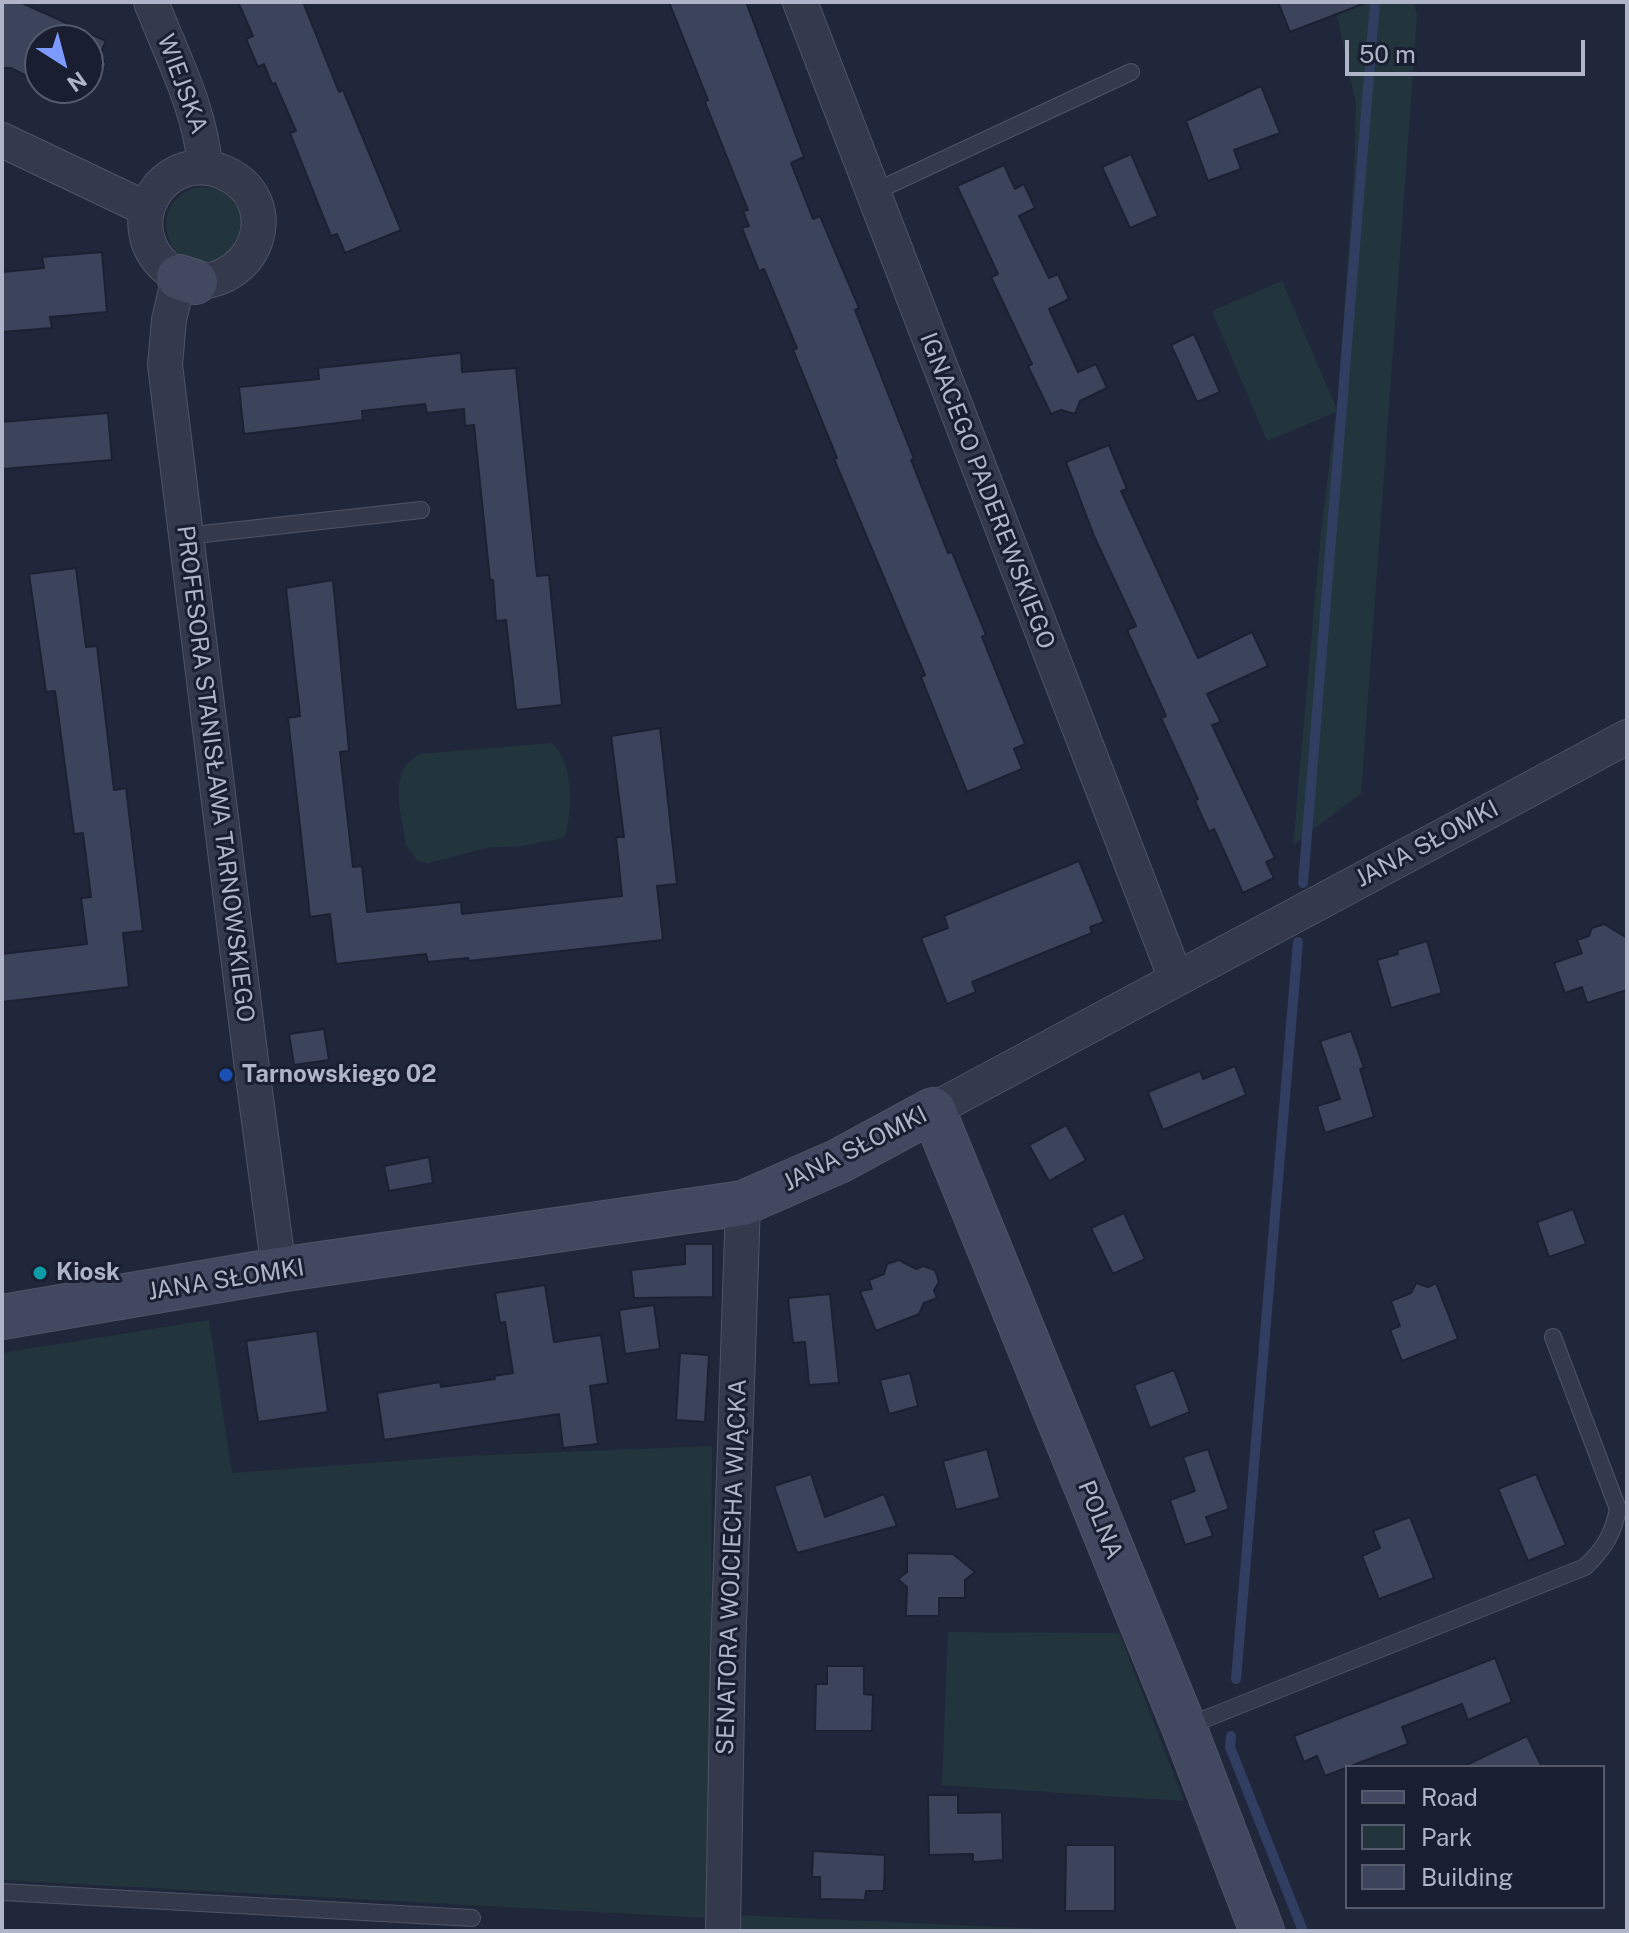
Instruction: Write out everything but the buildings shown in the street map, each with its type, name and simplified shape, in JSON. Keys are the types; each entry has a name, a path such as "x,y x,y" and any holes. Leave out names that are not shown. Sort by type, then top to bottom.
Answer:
{"street":[{"name":"WIEJSKA","path":"151,2 192,106 203,142 205,168"},
{"name":"IGNACEGO PADEREWSKIEGO","path":"800,2 1176,979"},
{"path":"2,140 147,209"},
{"path":"205,168 224,172 240,183 252,198 258,216 258,235 251,253 241,266 227,276 212,281 187,279 165,269 154,257 144,225 155,191 169,178 187,170 205,168"},
{"name":"PROFESORA STANISŁAWA TARNOWSKIEGO","path":"187,279 169,320 165,365 279,1270"},
{"name":"JANA SŁOMKI","path":"2,1317 279,1270 743,1203 839,1161 1627,737"},
{"name":"POLNA","path":"933,1110 1184,1727 1262,1931"},
{"name":"SENATORA WOJCIECHA WIĄCKA","path":"723,1931 728,1654 743,1203"}],"lane":[{"path":"872,193 1131,72"},
{"path":"185,536 421,510"},
{"path":"1184,1727 1585,1567 1600,1552 1614,1532 1618,1509 1553,1337"},
{"path":"2,1892 472,1918"}],"green space":[{"path":"1334,2 1414,2 1417,16 1361,793 1293,845 1321,532 1336,412 1267,441 1212,311 1282,281 1337,410 1356,104"},
{"path":"204,187 219,190 231,198 239,210 242,225 239,240 231,252 219,260 204,263 189,260 177,252 169,240 166,225 169,210 177,198 189,190"},
{"path":"552,743 564,762 570,788 564,838 521,846 486,848 428,863 418,861 406,845 400,807 400,782 409,762 420,754"},
{"path":"209,1320 232,1473 467,1456 712,1446 710,1918 2,1880 2,1353"},
{"path":"948,1632 1119,1633 1184,1801 942,1785"},
{"path":"735,1915 1087,1931 734,1931"}],"waterway":[{"path":"1303,883 1375,2"},
{"path":"1236,1679 1298,942"},
{"path":"1231,1736 1230,1747 1303,1931"}],"place":[{"name":"Tarnowskiego 02","path":"226,1075"},
{"name":"Kiosk","path":"40,1273"}]}
